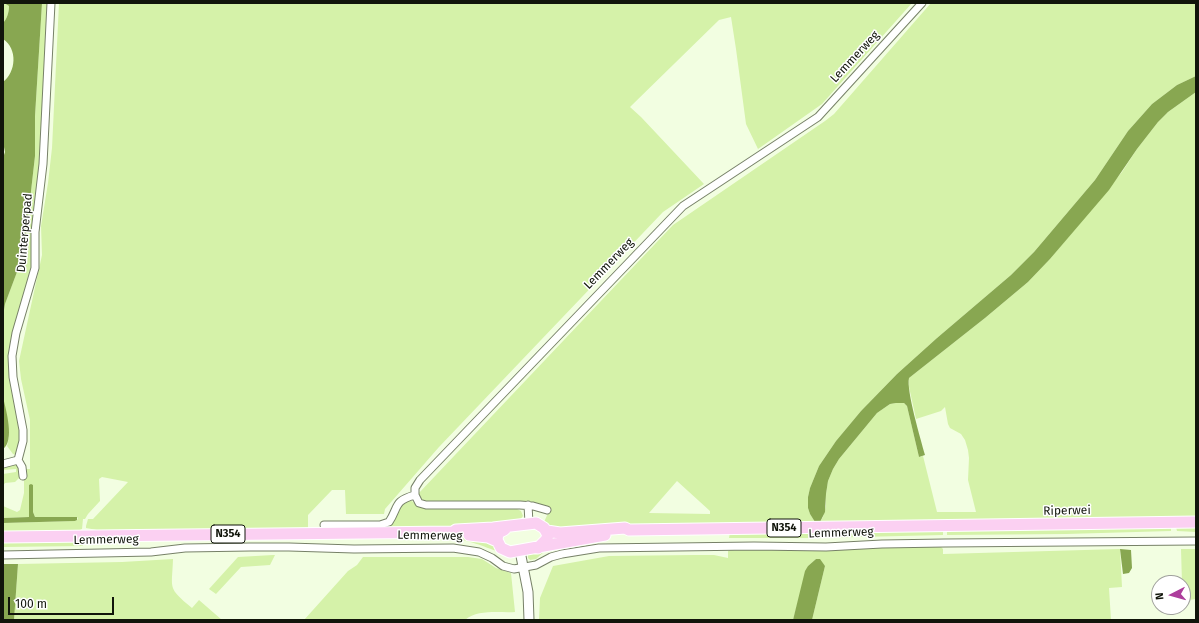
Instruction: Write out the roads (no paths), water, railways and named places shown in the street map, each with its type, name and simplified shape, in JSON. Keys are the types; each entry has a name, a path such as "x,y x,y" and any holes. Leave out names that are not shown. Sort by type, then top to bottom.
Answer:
{"main road":[{"name":"N354","path":"507,526 529,522 538,523 547,531"},
{"name":"Riperwei","path":"939,526 1196,522"},
{"name":"Lemmerweg","path":"3,537 453,532 456,530 507,526"},
{"path":"497,541 496,537 498,533 504,530 507,526"},
{"name":"Lemmerweg","path":"547,531 560,533 625,528 630,530 939,526"},
{"name":"Lemmerweg","path":"538,548 630,530"},
{"path":"538,548 547,538 547,531"},
{"name":"Lemmerweg","path":"453,532 456,535 486,537 497,541"},
{"name":"N354","path":"497,541 500,548 505,551 511,552 538,548"}],"street":[{"name":"Duinterperpad","path":"18,460 24,442 13,377 12,356 16,333 35,268 35,232 43,164 51,3"},
{"name":"Lemmerweg","path":"324,525 385,524 390,521 401,500 415,495 415,488 420,480 683,206 818,117 922,3"},
{"path":"3,464 18,460 22,467 23,476"},
{"path":"415,495 420,503 426,506 528,505 547,510"},
{"path":"528,505 529,522"},
{"name":"Lemmerweg","path":"3,555 150,552 185,548 452,548 472,550 482,553 508,568 514,569 536,566 550,558 562,554 599,548 754,546 826,548 882,544 1196,541"},
{"path":"520,551 528,598 529,620"}]}
